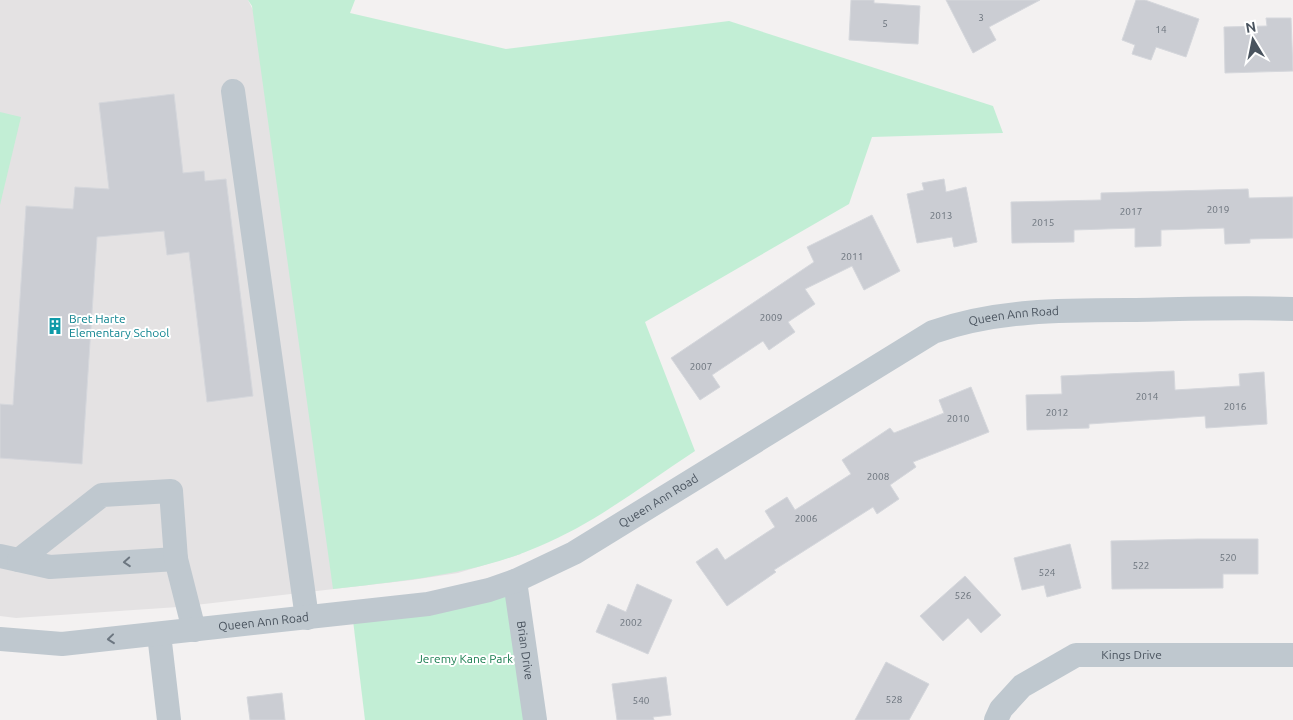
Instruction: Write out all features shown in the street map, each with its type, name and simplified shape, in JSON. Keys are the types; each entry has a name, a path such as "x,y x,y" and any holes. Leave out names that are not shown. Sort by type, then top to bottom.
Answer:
{"street":[{"path":"233,91 306,618"},
{"name":"Queen Ann Road","path":"0,639 62,644 428,604 489,590 515,581 574,553 933,332 958,323 997,316 1062,311 1293,309"},
{"path":"9,558 102,495 171,491 176,559 194,630"},
{"path":"9,558 50,567 176,559"},
{"name":"Brian Drive","path":"515,581 535,720"},
{"path":"160,634 169,720"},
{"name":"Kings Drive","path":"996,720 1001,709 1022,686 1076,655 1293,655"}],"shaded area":[{"path":"0,0 248,0 521,554 458,573 412,580 178,607 16,618 0,616"}],"green space":[{"path":"248,0 355,0 350,13 506,49 729,21 993,106 1003,133 872,137 849,204 645,322 695,451 600,515 560,537 515,556 490,564 438,575 333,589 252,6"},
{"path":"0,112 21,117 0,205"},
{"name":"Jeremy Kane Park","path":"515,581 535,720 365,720 352,612"}],"building":[{"path":"851,0 874,0 874,3 920,6 918,44 849,40"},
{"path":"946,0 1040,0 989,27 996,40 973,53"},
{"path":"1136,0 1145,0 1199,19 1186,57 1156,47 1151,60 1132,54 1135,45 1122,40"},
{"path":"1266,18 1291,18 1293,71 1225,73 1224,27 1267,26"},
{"name":"Bret Harte Elementary School","path":"174,94 183,173 204,171 205,181 226,179 253,396 207,402 189,252 167,255 164,231 97,237 82,464 0,458 0,404 13,405 26,206 73,209 75,187 109,189 99,103"},
{"path":"944,179 946,192 966,187 977,242 954,247 952,237 917,243 907,194 924,190 922,183"},
{"path":"1248,189 1249,198 1293,197 1293,238 1250,239 1250,243 1225,244 1224,228 1161,230 1161,246 1135,247 1135,228 1074,230 1074,242 1012,243 1011,202 1101,200 1101,193"},
{"path":"872,215 900,271 864,290 852,266 805,289 815,304 788,322 795,332 769,350 763,341 712,375 720,387 700,400 671,358 814,262 807,247"},
{"path":"1174,371 1175,390 1240,386 1239,374 1264,372 1267,424 1206,428 1205,416 1089,424 1089,428 1027,430 1026,395 1062,394 1061,376"},
{"path":"971,387 989,432 913,462 916,467 890,485 899,499 877,514 873,507 774,570 776,572 727,606 696,562 717,548 725,560 775,527 765,511 787,497 795,510 851,474 842,460 890,428 894,433 944,413 939,400"},
{"path":"1258,539 1258,574 1223,574 1223,588 1112,589 1111,541"},
{"path":"1070,544 1081,588 1047,597 1044,585 1022,590 1014,558"},
{"path":"965,576 1001,615 981,633 968,618 943,641 920,616"},
{"path":"637,584 672,600 648,654 596,632 608,604 626,612"},
{"path":"886,662 929,684 909,720 855,720"},
{"path":"666,677 671,715 653,717 654,720 617,720 612,684"},
{"path":"282,693 285,720 250,720 247,697"}],"place":[{"name":"Bret Harte Elementary School","path":"55,326"}]}
